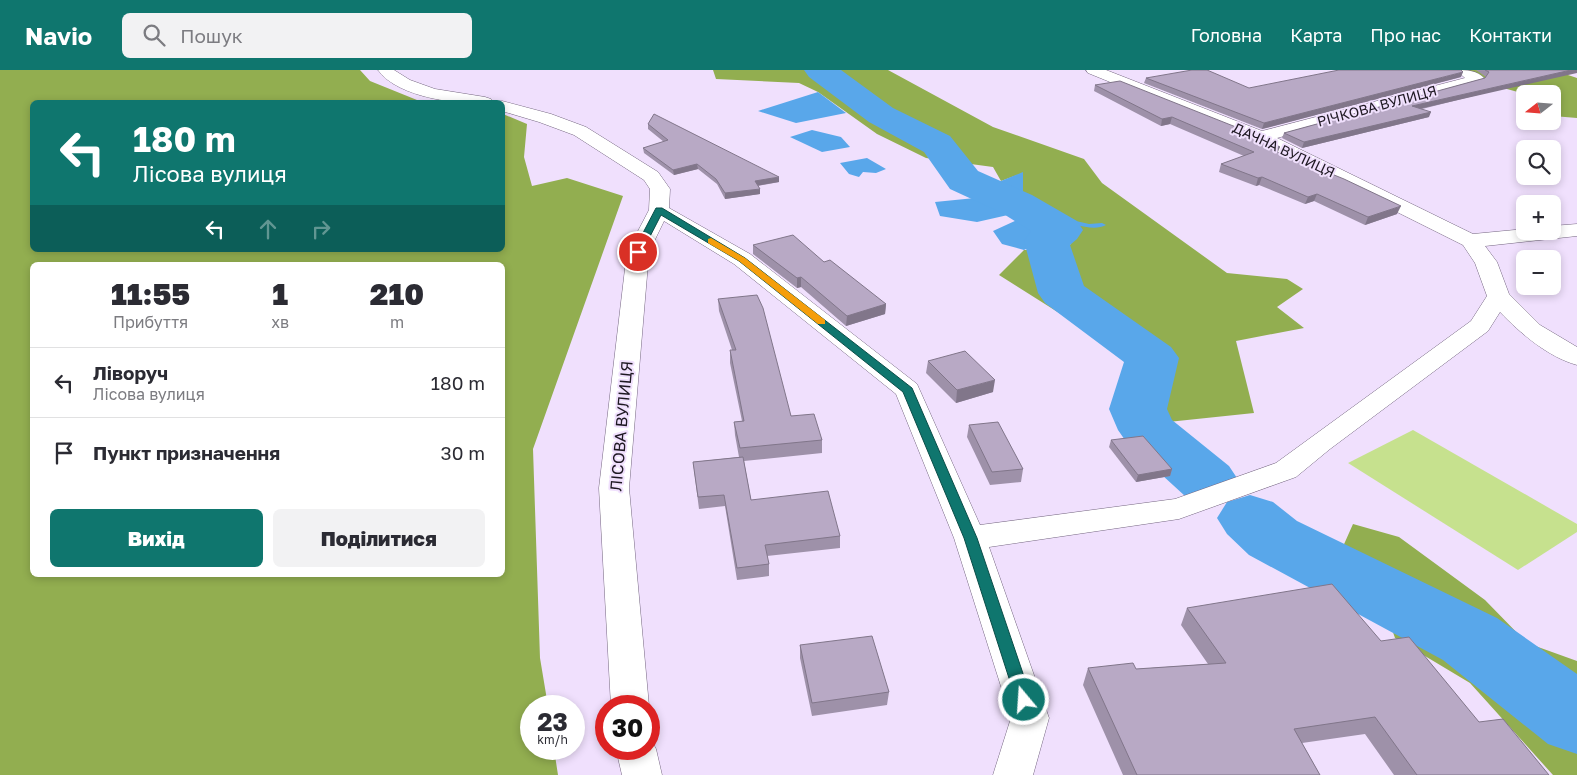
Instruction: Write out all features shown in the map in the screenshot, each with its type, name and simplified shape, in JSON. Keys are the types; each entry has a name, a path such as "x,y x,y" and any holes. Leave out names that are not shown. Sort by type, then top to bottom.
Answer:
{"street":[{"path":"385,70 391,76 434,95 470,100"},
{"name":"ДАЧНА ВУЛИЦЯ","path":"1093,70 1260,137 1470,241 1486,262 1498,296 1531,330 1577,357"},
{"name":"РІЧКОВА ВУЛИЦЯ","path":"1260,137 1477,79 1463,70"},
{"name":"ЛІСОВА ВУЛИЦЯ","path":"505,107 545,118 580,131 651,176 660,189 659,210 638,252 614,488 629,695"},
{"path":"659,210 742,260 908,390 970,538 1030,718 1013,775"},
{"path":"1470,241 1577,230"},
{"path":"970,538 1179,509 1286,470 1480,326 1498,296"},
{"path":"639,760 642,775"}],"green space":[{"path":"0,70 360,70 370,81 417,100 30,100 30,252 505,252 505,115 527,124 524,157 532,186 567,178 623,196 533,449 540,658 546,695 520,695 520,760 556,760 558,775 0,775"},
{"path":"713,70 888,70 993,127 1084,159 1102,183 1227,273 1287,279 1303,289 1277,307 1304,328 1236,341 1254,413 1168,422 1118,416 1132,359 999,275 1024,250 1068,250 1079,223 1023,193 1023,173 1001,181 993,167 926,158 877,134 818,92 799,83 716,79"},
{"path":"1460,70 1553,70 1577,78 1577,118 1561,117 1561,85 1516,85 1516,92 1478,81"},
{"path":"1413,430 1577,524 1577,532 1518,570 1348,463"},
{"path":"1353,524 1399,537 1485,600 1527,643 1577,661 1577,775 1553,775 1470,683 1395,638 1385,609 1395,587 1341,551"}],"water":[{"path":"818,92 846,113 796,123 758,111"},
{"path":"812,130 841,137 850,147 822,152 790,137"},
{"path":"867,158 886,169 876,173 863,172 859,177 849,174 840,163"},
{"path":"943,162 964,168 989,186 1023,172 1023,193 1079,223 1024,250 1002,244 993,231 1017,220 1008,215 977,222 940,216 935,202 975,198"}],"building":[{"path":"1192,70 1207,70 1249,88 1339,70 1461,70 1463,72 1264,123 1146,78"},
{"path":"1485,70 1571,70 1412,106 1431,112 1304,142 1284,133 1485,78 1489,72"},
{"path":"1120,81 1256,135 1280,147 1270,149 1344,179 1401,206 1368,217 1317,194 1308,197 1262,177 1258,178 1221,164 1254,152 1172,117 1162,119 1095,85"},
{"path":"654,114 779,177 755,181 760,189 725,193 716,179 697,164 673,170 643,148 668,140 648,124"},
{"path":"793,235 824,262 830,260 886,304 847,316 801,277 797,278 753,245"},
{"path":"757,295 763,308 791,416 814,414 822,440 740,448 734,422 744,421 730,350 736,350 718,299"},
{"path":"965,351 995,380 957,390 928,361"},
{"path":"998,422 1023,469 992,472 969,425"},
{"path":"1143,436 1172,469 1138,475 1111,440"},
{"path":"743,457 751,500 828,491 840,536 765,545 769,564 737,568 724,495 698,497 693,462"},
{"path":"1332,584 1381,641 1409,637 1479,722 1503,719 1549,775 1417,775 1375,717 1294,729 1320,775 1137,775 1088,668 1133,663 1136,669 1226,663 1187,608"},
{"path":"872,636 889,692 812,703 800,645"}],"waterway":[{"path":"820,70 881,115 937,144 964,180 1017,204 1061,230 1046,241 1062,293 1152,358 1138,409 1148,430 1207,481"},
{"path":"1079,223 1089,226 1102,225"},
{"path":"1250,518 1273,538 1470,639 1577,719"}],"slow traffic":[{"path":"711,241 742,260 822,322"}],"route":[{"path":"638,252 659,210 742,260 908,390 970,538 1024,700"}]}
